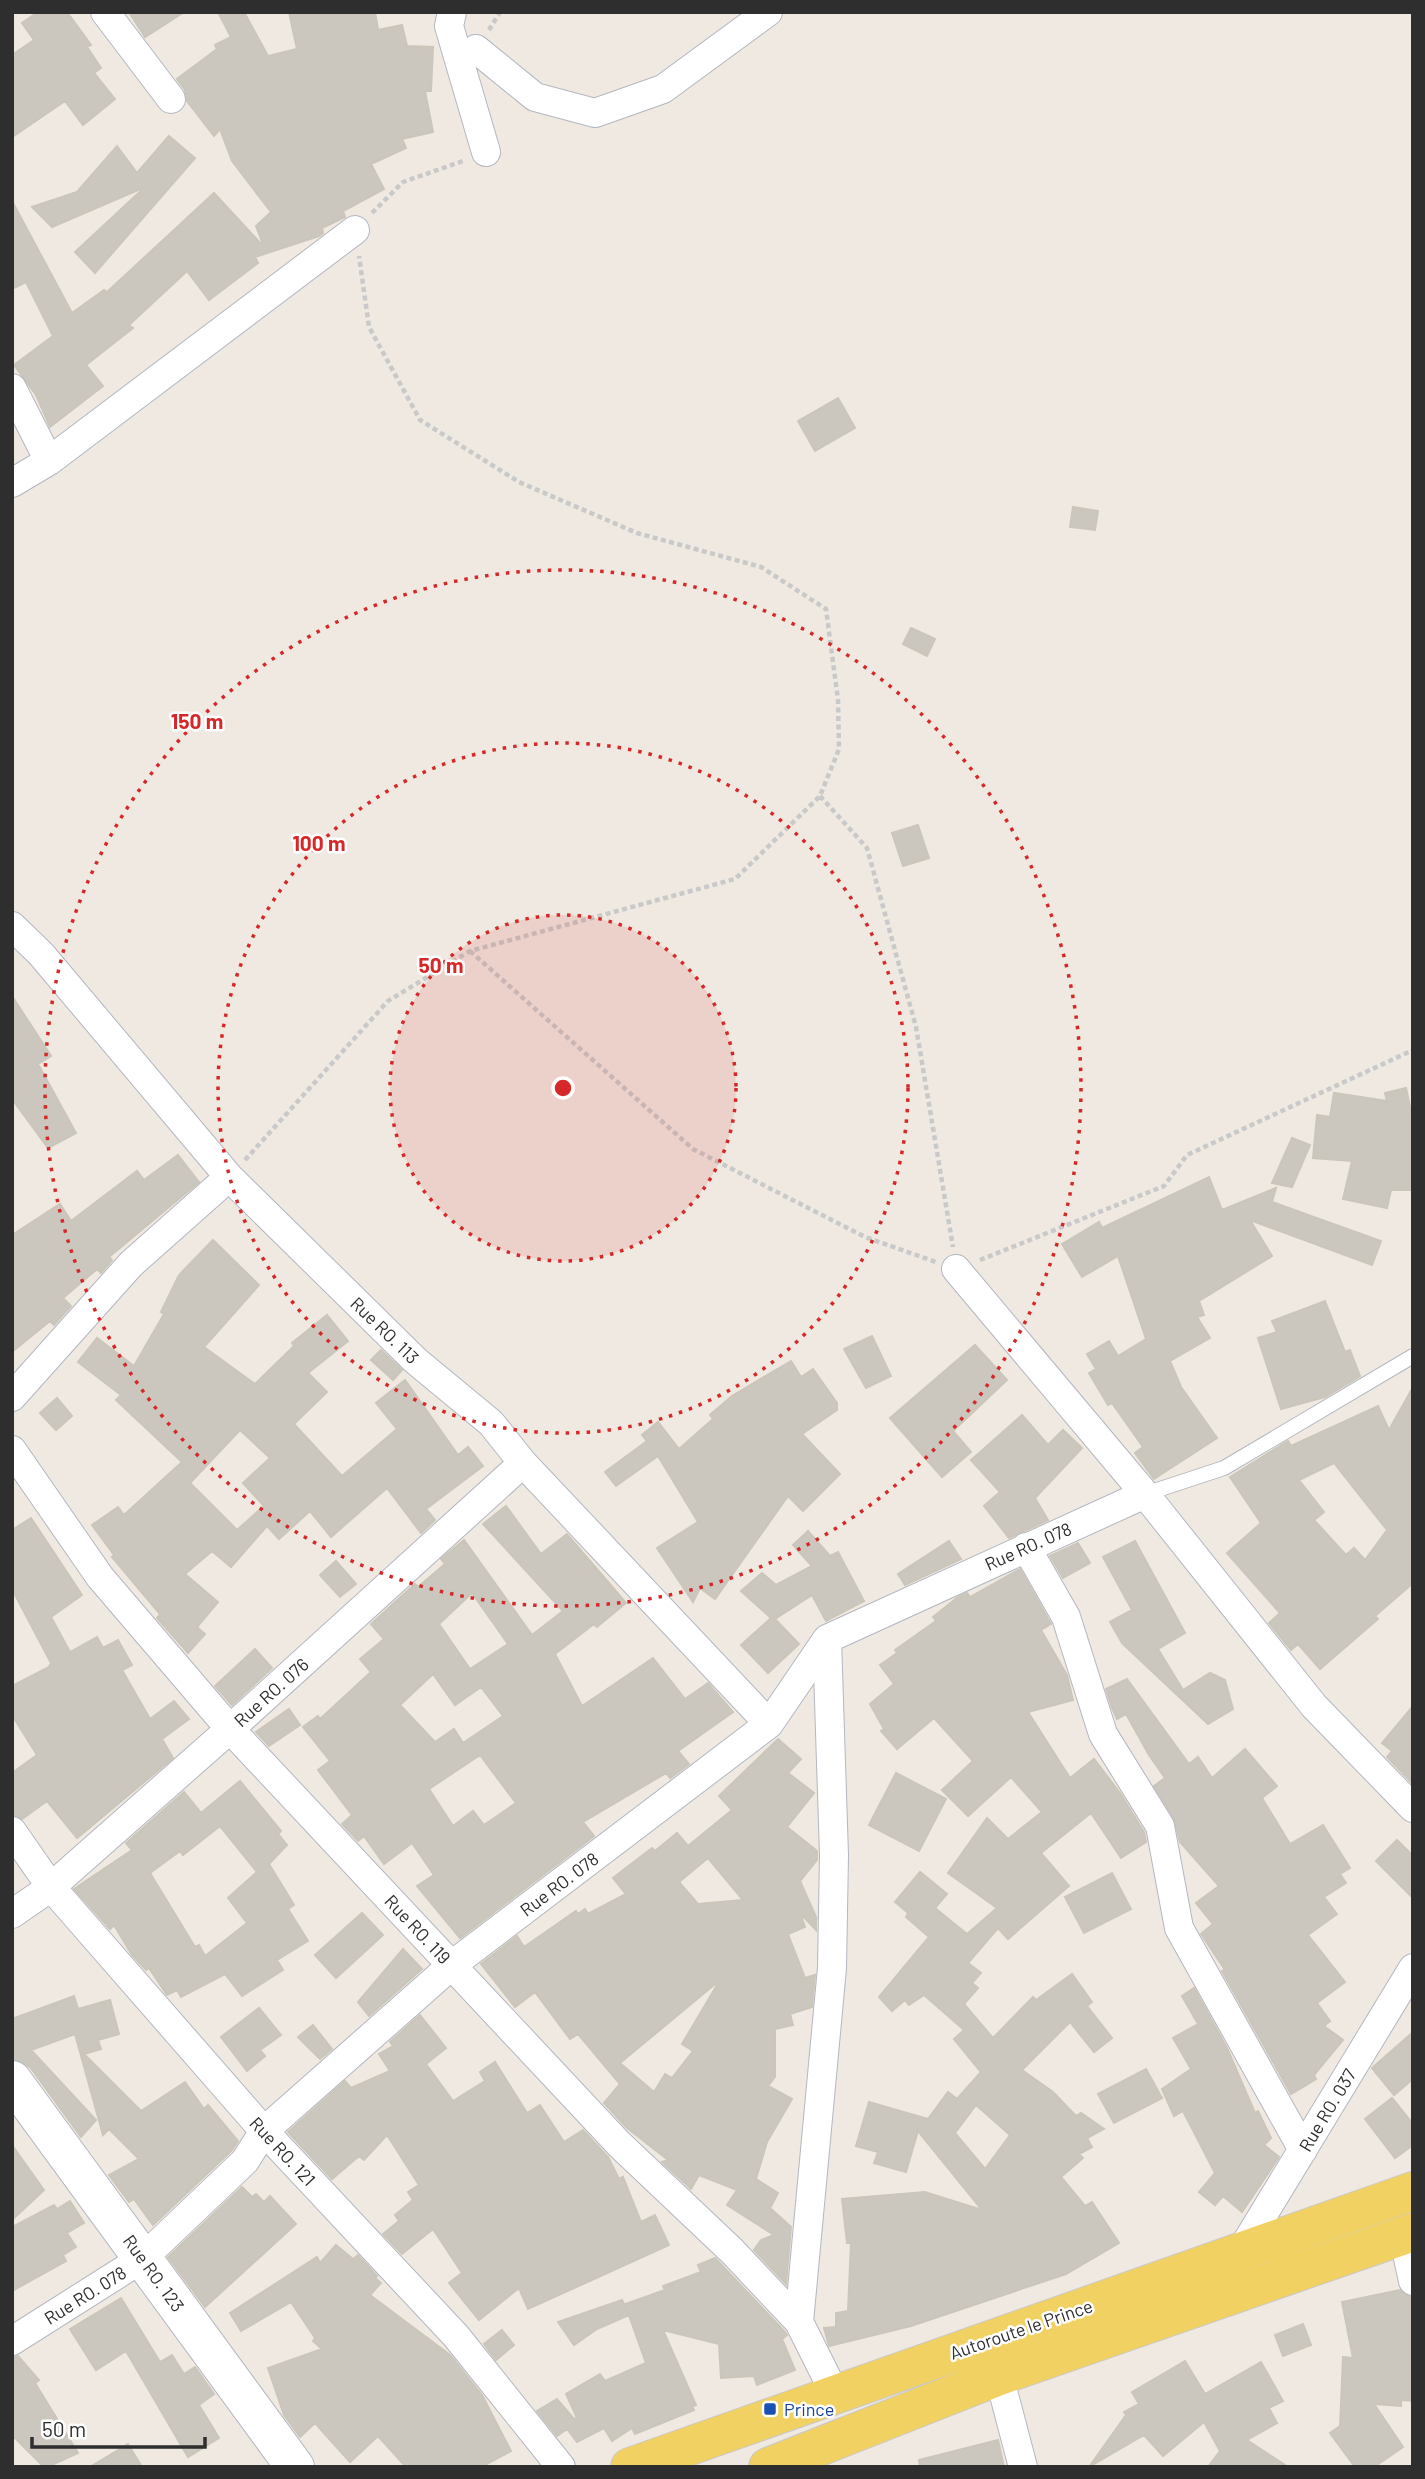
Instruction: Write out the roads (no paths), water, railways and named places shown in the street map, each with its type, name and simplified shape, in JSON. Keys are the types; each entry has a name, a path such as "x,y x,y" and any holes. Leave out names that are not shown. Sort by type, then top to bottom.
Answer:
{"main road":[{"name":"Autoroute le Prince","path":"629,2467 1413,2191"},
{"name":"Autoroute le Prince","path":"771,2466 999,2376 1408,2234"}],"street":[{"path":"105,12 171,99"},
{"path":"452,12 449,26 486,152"},
{"path":"476,49 535,96 595,113 663,89 768,12"},
{"path":"12,483 49,461 355,230"},
{"path":"12,388 49,461"},
{"name":"Rue RO. 113","path":"12,926 41,954 229,1177 416,1361 491,1423 523,1463 769,1724"},
{"path":"12,1397 131,1264 229,1177"},
{"path":"957,1269 1145,1494 1314,1706 1413,1808"},
{"name":"Rue RO. 119","path":"12,1450 100,1577 230,1729 619,2144 732,2251 799,2322 835,2395"},
{"name":"Rue RO. 076","path":"12,1914 51,1887 523,1463"},
{"name":"Rue RO. 078","path":"12,2341 143,2258 245,2161 264,2132 452,1965 769,1724 828,1639 1145,1494"},
{"path":"1026,1547 1066,1617 1103,1734 1160,1826 1179,1928 1303,2150"},
{"path":"799,2322 832,1968 834,1855 828,1639"},
{"name":"Rue RO. 121","path":"12,1831 51,1887 264,2132 456,2336 561,2467"},
{"name":"Rue RO. 037","path":"1241,2251 1413,1968"},
{"name":"Rue RO. 123","path":"12,2080 295,2467"},
{"path":"1408,2234 1413,2281"},
{"path":"999,2376 1023,2467"}],"lane":[{"path":"1145,1494 1224,1468 1413,1356"}],"place":[{"name":"Prince","path":"770,2409"}]}
